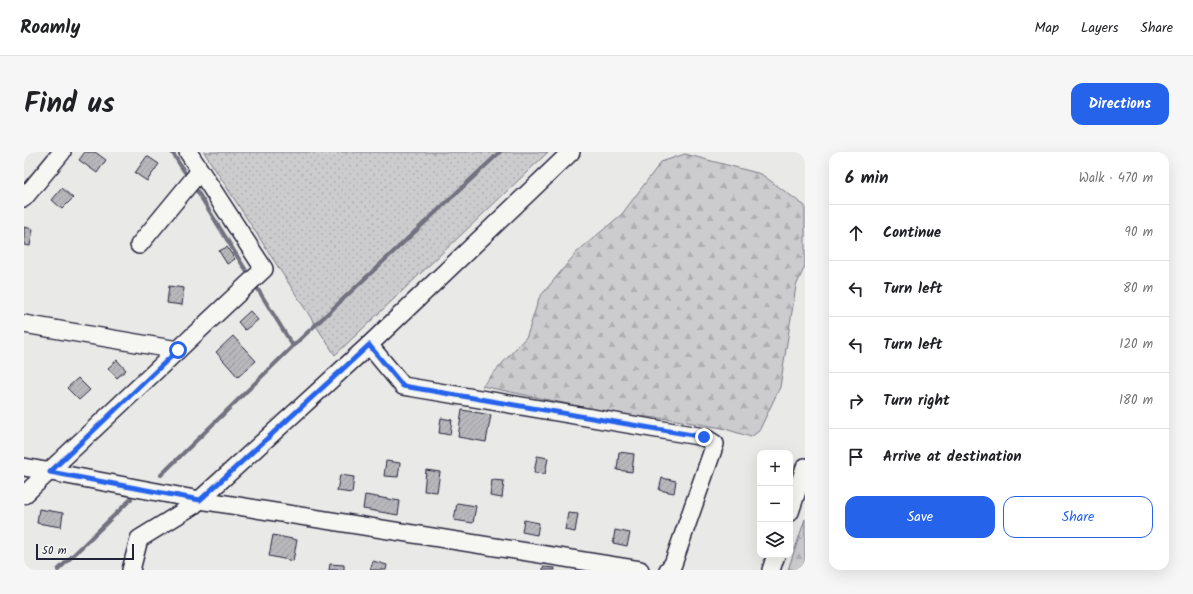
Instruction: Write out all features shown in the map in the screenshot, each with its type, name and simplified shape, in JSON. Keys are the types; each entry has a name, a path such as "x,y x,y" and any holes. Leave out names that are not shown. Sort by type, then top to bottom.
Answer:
{"street":[{"path":"24,198 62,152"},
{"path":"24,495 264,269 188,152"},
{"path":"131,570 139,539 200,500 369,345 571,152"},
{"path":"139,245 200,171"},
{"path":"24,324 178,350"},
{"path":"369,345 403,386 704,437 715,444 673,564 668,570"},
{"path":"24,467 200,500 640,570"},
{"path":"793,503 805,467"},
{"path":"771,570 775,558"}],"green space":[{"path":"204,152 548,152 335,355"},
{"path":"685,154 761,174 805,206 805,266 796,286 780,387 759,431 751,437 722,428 670,419 621,415 482,386 527,336 539,298 577,252 622,214 661,162"},
{"path":"805,519 805,570 788,570"}],"building":[{"path":"85,152 95,152 106,160 97,173 79,160"},
{"path":"147,156 159,164 147,181 135,173"},
{"path":"62,188 73,198 62,209 52,200"},
{"path":"24,227 33,229 30,246 24,245"},
{"path":"227,247 235,259 227,264 219,251"},
{"path":"169,286 184,288 182,305 167,303"},
{"path":"250,311 258,320 245,330 238,322"},
{"path":"233,336 256,361 238,377 216,352"},
{"path":"117,360 126,370 117,378 108,368"},
{"path":"78,378 90,390 79,400 67,388"},
{"path":"462,410 491,415 486,442 458,437"},
{"path":"441,418 452,420 450,435 439,433"},
{"path":"619,452 634,454 632,472 617,470"},
{"path":"537,456 548,458 545,474 534,473"},
{"path":"386,461 400,463 398,477 384,476"},
{"path":"426,470 440,472 437,492 424,491"},
{"path":"340,475 354,477 352,493 337,491"},
{"path":"662,478 676,481 674,493 659,490"},
{"path":"492,480 504,481 502,498 490,496"},
{"path":"365,495 400,501 398,515 363,509"},
{"path":"457,503 476,506 473,523 454,520"},
{"path":"39,509 63,513 61,527 37,523"},
{"path":"568,513 578,514 575,532 565,530"},
{"path":"524,520 539,523 537,535 522,532"},
{"path":"615,530 630,533 627,546 613,543"},
{"path":"273,535 297,540 293,561 269,556"},
{"path":"373,561 387,565 386,570 370,570"},
{"path":"330,564 344,565 344,570 329,570"},
{"path":"543,567 555,568 555,570 543,570"}],"waterway":[{"path":"172,152 189,179"},
{"path":"161,475 293,346 500,152"},
{"path":"194,186 250,277"},
{"path":"254,283 293,346"},
{"path":"58,570 131,499"}],"route":[{"path":"178,350 50,472 200,500 369,345 403,386 704,437"}]}
